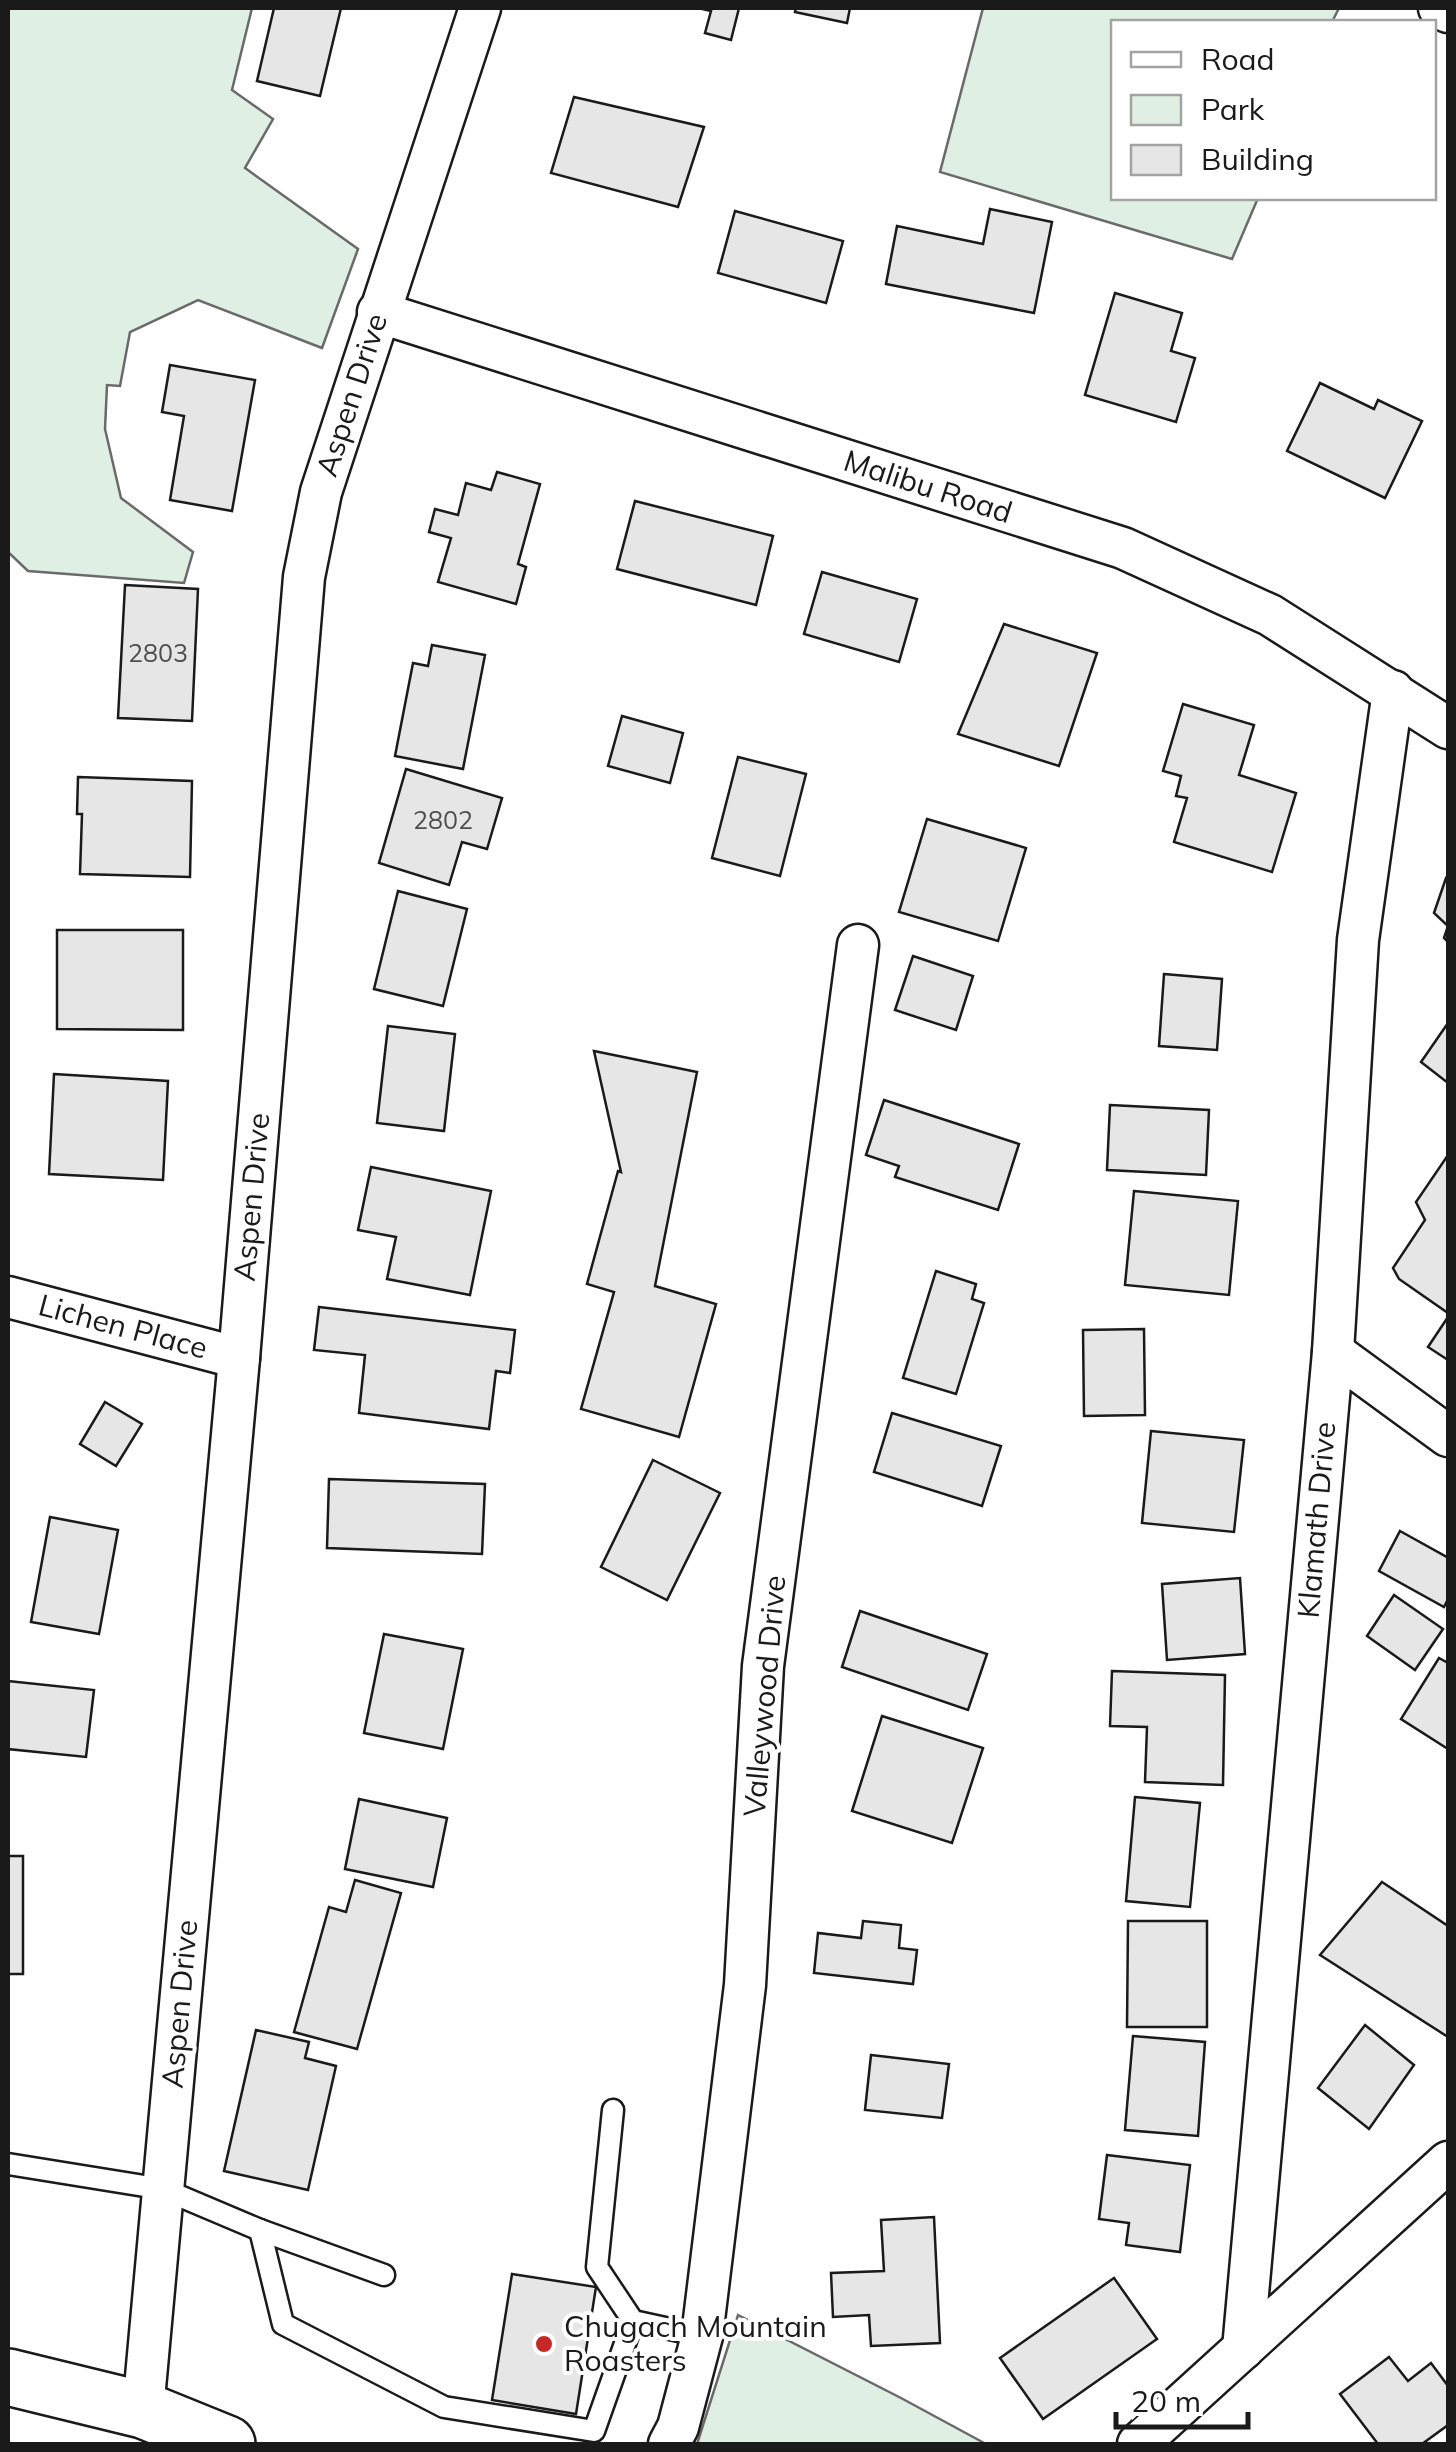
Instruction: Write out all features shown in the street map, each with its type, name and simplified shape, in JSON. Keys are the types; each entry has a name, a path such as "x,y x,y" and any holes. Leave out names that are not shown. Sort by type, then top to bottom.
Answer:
{"main road":[{"path":"8,2377 143,2410 227,2444"}],"street":[{"name":"Aspen Drive","path":"143,2410 239,1358 304,577 321,492 480,8"},
{"path":"1439,8 1448,12"},
{"name":"Malibu Road","path":"378,312 1123,548 1270,615 1448,728"},
{"name":"Klamath Drive","path":"1243,2349 1332,1352 1358,940 1393,691"},
{"name":"Valleywood Drive","path":"668,2444 678,2427 702,2336 745,1985 763,1666 858,945"},
{"name":"Lichen Place","path":"8,1297 239,1358"},
{"path":"1332,1352 1448,1436"},
{"path":"1138,2444 1448,2162"}],"lane":[{"path":"613,2110 597,2267 633,2321 702,2336"},
{"path":"8,2164 163,2189 260,2230 384,2274"},
{"path":"260,2230 283,2324 444,2407 594,2431 633,2321"}],"green space":[{"path":"8,8 252,8 232,90 273,119 245,168 358,249 322,348 198,300 130,332 120,386 107,385 105,429 121,498 193,552 184,583 28,571 8,552"},
{"path":"983,8 1339,8 1333,20 1111,20 1111,200 1257,200 1232,259 940,172"},
{"path":"738,2315 901,2398 986,2444 697,2444"}],"building":[{"path":"274,8 341,8 320,96 257,81"},
{"path":"698,8 739,8 731,40 705,33 711,11"},
{"path":"796,8 850,8 847,23 795,12"},
{"path":"574,97 704,127 678,207 551,173"},
{"path":"990,209 1052,222 1034,313 886,284 897,226 983,244"},
{"path":"735,211 843,241 826,303 718,273"},
{"path":"1115,293 1182,313 1171,351 1195,358 1176,422 1085,395"},
{"path":"170,365 255,380 232,511 170,500 184,416 162,412"},
{"path":"1320,383 1374,409 1378,400 1422,421 1385,498 1287,451"},
{"path":"497,472 540,484 518,564 526,567 516,604 438,582 451,538 429,532 435,509 458,515 466,483 491,490"},
{"path":"635,501 773,536 756,605 617,569"},
{"path":"822,572 917,599 899,662 804,634"},
{"path":"125,585 198,589 192,721 118,718"},
{"path":"1004,624 1097,653 1059,766 958,734"},
{"path":"432,645 485,655 463,769 395,756 413,663 428,666"},
{"path":"1183,704 1254,725 1239,775 1296,793 1272,872 1174,842 1187,798 1176,796 1181,776 1163,771"},
{"path":"622,716 683,733 670,783 608,766"},
{"path":"738,757 806,774 780,876 712,858"},
{"path":"406,769 502,798 487,849 462,842 449,885 379,863"},
{"path":"78,777 192,781 190,877 80,874 82,814 77,814"},
{"path":"927,819 1026,848 998,941 899,912"},
{"path":"1448,879 1448,926 1434,913"},
{"path":"398,891 467,909 443,1006 374,989"},
{"path":"57,930 183,930 183,1030 57,1029"},
{"path":"913,956 973,976 956,1030 895,1010"},
{"path":"1164,974 1222,979 1217,1050 1159,1046"},
{"path":"1448,1023 1448,1083 1421,1062"},
{"path":"388,1026 455,1034 444,1131 377,1123"},
{"path":"594,1051 697,1072 655,1286 716,1304 679,1437 581,1409 614,1292 587,1284 618,1171 621,1172"},
{"path":"54,1074 168,1081 163,1180 49,1174"},
{"path":"884,1100 1019,1144 998,1210 895,1177 899,1166 866,1155"},
{"path":"1110,1105 1209,1110 1206,1175 1107,1170"},
{"path":"1448,1155 1448,1313 1399,1279 1393,1268 1425,1220 1416,1202"},
{"path":"371,1167 491,1191 470,1295 387,1279 396,1237 358,1230"},
{"path":"1134,1191 1238,1201 1229,1295 1125,1285"},
{"path":"936,1271 976,1284 972,1299 984,1303 956,1394 903,1378"},
{"path":"319,1307 515,1330 510,1373 496,1371 489,1429 359,1413 365,1355 314,1350"},
{"path":"1448,1317 1448,1360 1428,1347"},
{"path":"1144,1329 1145,1415 1084,1416 1083,1330"},
{"path":"105,1402 142,1424 116,1466 80,1444"},
{"path":"892,1413 1001,1446 982,1506 874,1472"},
{"path":"1151,1431 1244,1440 1234,1532 1142,1523"},
{"path":"653,1460 720,1493 667,1600 601,1567"},
{"path":"329,1479 485,1484 482,1554 327,1548"},
{"path":"50,1517 118,1530 99,1634 31,1622"},
{"path":"1400,1531 1447,1557 1448,1553 1448,1599 1444,1607 1379,1571"},
{"path":"1240,1578 1245,1654 1167,1660 1162,1584"},
{"path":"1394,1595 1443,1629 1415,1670 1367,1636"},
{"path":"860,1611 987,1654 968,1710 842,1667"},
{"path":"384,1634 463,1649 443,1749 364,1733"},
{"path":"1439,1658 1448,1663 1448,1749 1401,1719"},
{"path":"1112,1671 1225,1675 1223,1785 1145,1782 1147,1727 1110,1726"},
{"path":"8,1681 94,1690 86,1757 8,1749"},
{"path":"882,1716 983,1748 952,1843 852,1811"},
{"path":"1135,1797 1200,1803 1190,1907 1126,1901"},
{"path":"359,1799 447,1818 433,1887 345,1869"},
{"path":"8,1856 23,1856 23,1974 8,1974"},
{"path":"355,1880 401,1893 357,2049 294,2032 329,1907 346,1912"},
{"path":"1382,1882 1448,1926 1448,2037 1320,1955"},
{"path":"863,1921 901,1925 899,1948 917,1950 913,1984 814,1973 818,1933 861,1938"},
{"path":"1128,1921 1207,1921 1207,2027 1127,2027"},
{"path":"1365,2025 1414,2065 1369,2129 1318,2088"},
{"path":"256,2030 309,2042 305,2058 336,2066 308,2190 224,2171"},
{"path":"1133,2036 1205,2042 1198,2136 1125,2130"},
{"path":"871,2055 949,2064 942,2118 865,2110"},
{"path":"1107,2155 1190,2165 1180,2252 1126,2245 1129,2223 1099,2219"},
{"path":"934,2217 940,2343 871,2346 869,2315 833,2317 831,2273 884,2271 881,2220"},
{"name":"Chugach Mountain Roasters","path":"512,2274 596,2287 576,2414 492,2400"},
{"path":"1114,2278 1157,2339 1043,2419 1000,2358"},
{"path":"1389,2357 1408,2381 1431,2363 1448,2386 1448,2425 1422,2444 1378,2444 1340,2394"}],"place":[{"name":"Chugach Mountain Roasters","path":"544,2344"}]}
